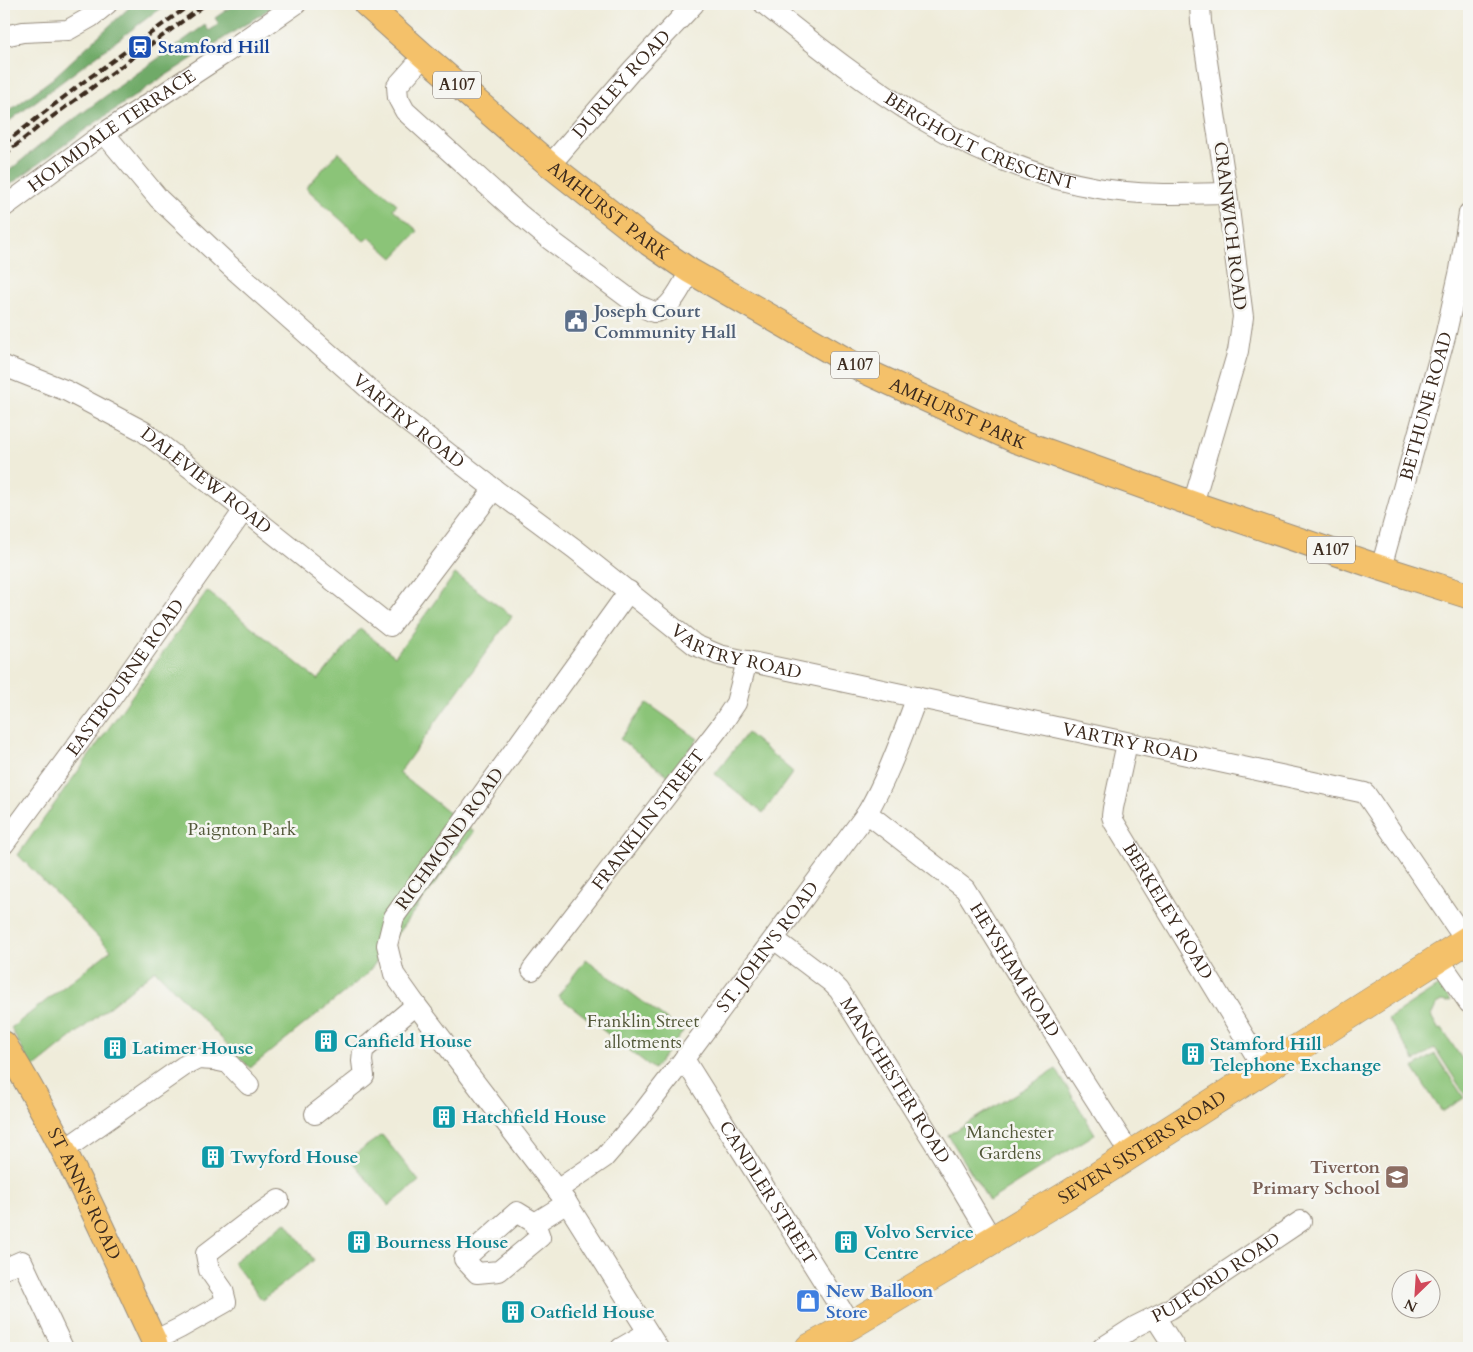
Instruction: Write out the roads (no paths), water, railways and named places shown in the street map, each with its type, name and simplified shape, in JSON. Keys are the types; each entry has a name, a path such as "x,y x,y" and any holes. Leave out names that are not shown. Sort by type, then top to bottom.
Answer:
{"highway":[{"name":"SEVEN SISTERS ROAD","path":"823,1345 851,1325 993,1241 1131,1155 1264,1069 1446,969 1468,940"}],"main road":[{"name":"AMHURST PARK","path":"366,4 550,165 649,243 690,271 883,380 1015,440 1193,504 1469,596"},
{"name":"ST ANN'S ROAD","path":"4,1044 32,1090 64,1150 155,1344"}],"street":[{"path":"4,36 23,32 68,30 91,18 107,4"},
{"name":"HOLMDALE TERRACE","path":"4,207 104,134 296,4"},
{"name":"DURLEY ROAD","path":"550,165 633,69 694,4"},
{"name":"BERGHOLT CRESCENT","path":"764,4 841,65 888,99 935,128 985,153 1041,176 1098,188 1146,194 1227,193"},
{"name":"CRANWICH ROAD","path":"1193,504 1238,351 1243,316 1200,4"},
{"path":"424,56 397,86 398,98 405,111 549,239 639,306 653,312 664,310 674,299 690,271"},
{"name":"VARTRY ROAD","path":"104,134 159,199 230,266 395,412 494,490 575,548 695,645 720,655 747,661 1365,793 1468,940"},
{"name":"BETHUNE ROAD","path":"1381,568 1445,336 1460,270 1469,213"},
{"name":"DALEVIEW ROAD","path":"4,366 67,391 143,432 390,626 494,490"},
{"name":"EASTBOURNE ROAD","path":"4,844 110,700 244,510"},
{"name":"RICHMOND ROAD","path":"629,590 394,917 387,946 394,974 416,1006 562,1196 653,1340"},
{"name":"FRANKLIN STREET","path":"532,970 722,724 736,703 747,661"},
{"name":"ST. JOHN'S ROAD","path":"535,1223 604,1158 637,1120 684,1060 867,813 875,800 898,747 917,697"},
{"name":"BERKELEY ROAD","path":"1127,743 1113,808 1112,816 1114,822 1264,1069"},
{"name":"HEYSHAM ROAD","path":"867,813 965,889 1131,1155"},
{"name":"MANCHESTER ROAD","path":"774,939 839,990 937,1146 993,1241"},
{"path":"1446,969 1469,1003"},
{"path":"315,1114 364,1076 363,1050 416,1006"},
{"path":"64,1150 184,1066 198,1059 228,1063 249,1085"},
{"name":"CANDLER STREET","path":"684,1060 851,1325"},
{"path":"155,1344 226,1302 223,1290 209,1270 206,1254 249,1220 279,1200"},
{"name":"PULFORD ROAD","path":"1102,1348 1136,1326 1170,1309 1301,1221"},
{"path":"4,1269 22,1261 63,1348"},
{"path":"1155,1317 1175,1348"},
{"path":"621,1348 653,1340"}],"railway":[{"path":"4,144 82,83 191,4"},
{"path":"4,155 41,125 206,4"}],"place":[{"name":"Stamford Hill","path":"140,47"},
{"name":"Joseph Court Community Hall","path":"576,321"},
{"name":"Canfield House","path":"326,1041"},
{"name":"Latimer House","path":"115,1048"},
{"name":"Stamford Hill Telephone Exchange","path":"1193,1054"},
{"name":"Hatchfield House","path":"444,1117"},
{"name":"Twyford House","path":"213,1157"},
{"name":"Tiverton Primary School","path":"1397,1177"},
{"name":"Bourness House","path":"359,1242"},
{"name":"Volvo Service Centre","path":"846,1242"},
{"name":"New Balloon Store","path":"808,1301"},
{"name":"Oatfield House","path":"513,1312"}],"park label":[{"name":"Paignton Park","path":"242,829"},
{"name":"Franklin Street allotments","path":"643,1031"},
{"name":"Manchester Gardens","path":"1010,1142"}]}
